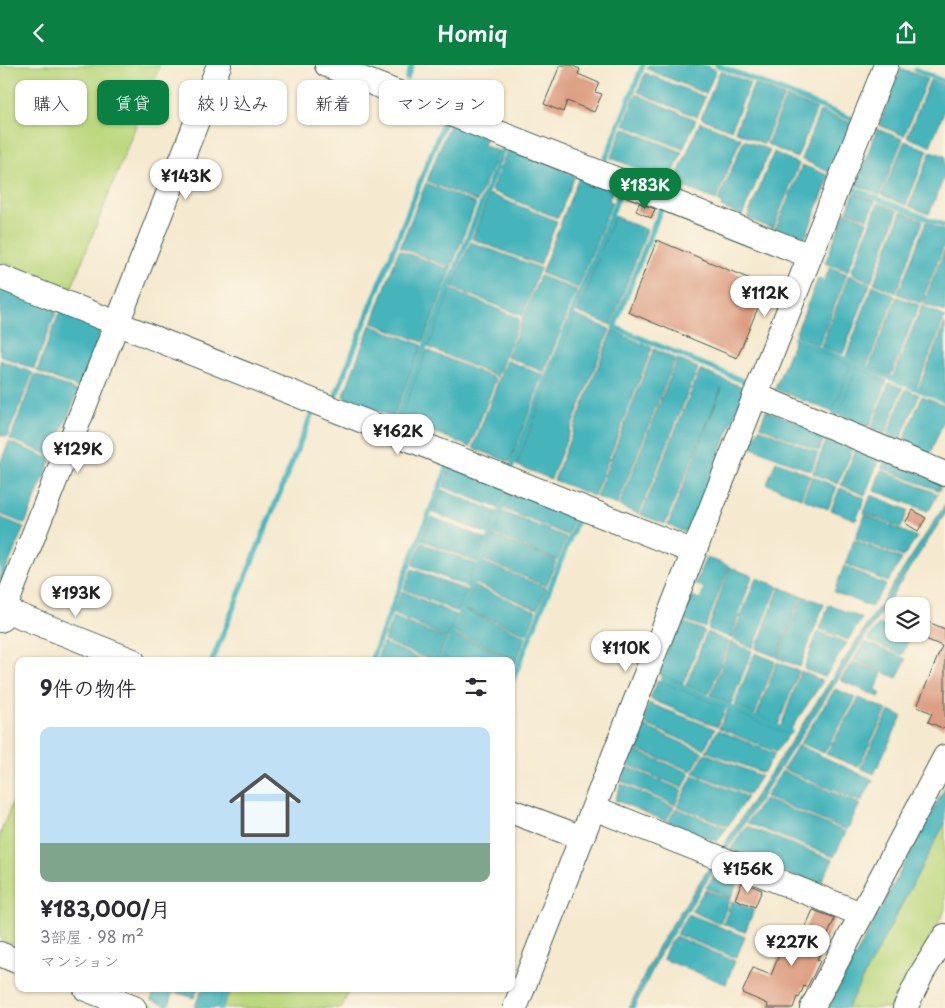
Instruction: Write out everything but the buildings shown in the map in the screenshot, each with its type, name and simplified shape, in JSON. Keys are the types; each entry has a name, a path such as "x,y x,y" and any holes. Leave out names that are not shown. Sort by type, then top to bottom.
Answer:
{"street":[{"path":"122,657 1,613 219,65"},
{"path":"327,65 810,256"},
{"path":"515,1008 886,65"},
{"path":"0,277 694,551"},
{"path":"755,395 945,474"},
{"path":"812,1008 945,757"},
{"path":"594,808 861,914"},
{"path":"515,813 582,839"},
{"path":"905,1008 922,973 945,936"},
{"path":"0,954 15,960"},
{"path":"94,992 134,1008"}],"green space":[{"path":"0,65 160,65 154,80 97,80 97,125 136,125 71,289 0,261"},
{"path":"15,796 15,945 0,939 0,834"},
{"path":"945,823 945,910 892,1008 847,1008"},
{"path":"230,992 348,992 342,1008 223,1008"}],"water":[{"path":"648,65 704,65 716,70 706,94 647,69"},
{"path":"901,68 927,79 904,136 879,125"},
{"path":"720,71 750,83 731,130 701,118"},
{"path":"645,73 705,97 697,117 638,92"},
{"path":"930,80 945,86 945,109 930,146 907,137"},
{"path":"754,84 784,96 764,144 735,131"},
{"path":"636,94 696,120 683,149 624,125"},
{"path":"786,97 817,109 797,158 767,144"},
{"path":"820,111 851,123 831,173 801,159"},
{"path":"700,122 741,138 716,200 674,183"},
{"path":"449,125 458,125 487,136 483,145 499,151 477,202 427,181"},
{"path":"623,128 682,152 670,181 611,158"},
{"path":"877,129 903,139 880,195 856,185"},
{"path":"744,140 770,150 742,216 721,207 722,203 718,201"},
{"path":"905,141 928,150 906,205 882,195"},
{"path":"510,144 567,167 567,173 575,176 558,218 491,191"},
{"path":"931,151 945,156 945,175 929,214 909,206"},
{"path":"774,152 799,164 773,229 747,218"},
{"path":"802,165 830,176 805,238 799,239 775,230"},
{"path":"580,174 614,187 609,200 612,202 578,288 541,273"},
{"path":"426,183 476,204 451,268 400,247"},
{"path":"854,193 875,201 868,219 847,211"},
{"path":"489,194 557,221 540,265 472,239"},
{"path":"878,203 898,211 871,282 851,273"},
{"path":"845,212 867,221 848,271 825,263"},
{"path":"901,212 923,221 896,293 874,283"},
{"path":"614,216 647,230 611,325 577,312"},
{"path":"926,222 945,231 945,243 921,303 898,294"},
{"path":"471,242 540,268 522,316 452,287"},
{"path":"945,249 945,312 923,304"},
{"path":"399,250 451,270 423,342 372,323"},
{"path":"830,267 847,274 819,345 795,335 818,279 824,281"},
{"path":"849,275 870,284 843,354 821,346"},
{"path":"540,276 577,290 544,372 507,357"},
{"path":"0,283 58,307 34,369 0,356"},
{"path":"873,285 895,296 867,365 846,356"},
{"path":"451,289 520,319 497,377 428,347"},
{"path":"897,297 919,305 891,375 869,366"},
{"path":"922,306 945,317 917,386 893,376"},
{"path":"61,308 103,326 79,388 37,371"},
{"path":"575,315 610,329 551,479 516,465"},
{"path":"945,323 945,394 944,397 919,387"},
{"path":"370,325 422,345 393,417 343,397"},
{"path":"612,330 652,348 594,496 554,480"},
{"path":"794,341 851,365 833,412 775,389"},
{"path":"654,349 675,359 617,505 596,497"},
{"path":"427,350 496,379 470,447 400,418"},
{"path":"677,359 698,368 639,514 619,506"},
{"path":"0,360 33,373 7,437 0,435"},
{"path":"506,360 543,375 510,462 473,448"},
{"path":"857,367 887,381 869,427 838,414"},
{"path":"700,370 745,388 689,534 668,525 722,387 665,524 641,515"},
{"path":"35,374 78,391 52,456 10,439"},
{"path":"889,383 903,388 885,434 871,429"},
{"path":"906,389 919,395 900,440 887,435"},
{"path":"922,396 945,405 945,418 930,454 903,442"},
{"path":"766,410 826,433 819,451 760,426"},
{"path":"759,428 818,453 811,471 750,447"},
{"path":"829,434 854,446 838,484 813,473"},
{"path":"9,442 51,459 25,524 0,514 0,463"},
{"path":"857,447 880,457 865,495 841,485"},
{"path":"885,458 940,482 940,491 882,468"},
{"path":"776,461 810,475 801,498 767,484"},
{"path":"453,462 508,484 498,508 444,487"},
{"path":"881,470 938,494 930,509 927,511 874,490"},
{"path":"812,476 837,487 828,509 803,499"},
{"path":"514,486 576,512 567,535 504,509"},
{"path":"840,488 865,498 856,520 831,510"},
{"path":"442,490 497,512 488,534 433,513"},
{"path":"871,495 908,510 901,528 864,513"},
{"path":"945,505 945,514 891,597 885,597"},
{"path":"503,512 566,537 557,560 494,534"},
{"path":"865,515 917,537 903,557 855,538"},
{"path":"0,517 24,527 0,584"},
{"path":"432,517 486,539 477,562 422,540"},
{"path":"494,536 556,561 546,586 484,560"},
{"path":"854,540 902,559 888,582 845,564"},
{"path":"422,543 476,564 467,587 413,565"},
{"path":"706,557 729,566 705,628 680,618 689,595 700,599 704,588 695,584"},
{"path":"483,562 546,588 537,609 474,583"},
{"path":"844,566 886,585 871,607 834,592"},
{"path":"730,567 752,576 731,638 708,629"},
{"path":"412,569 466,590 457,612 404,589"},
{"path":"756,578 778,586 753,648 732,639"},
{"path":"474,586 536,611 527,634 464,609"},
{"path":"780,587 801,596 777,657 756,649"},
{"path":"403,591 456,615 447,638 393,614"},
{"path":"803,596 824,604 800,667 778,658"},
{"path":"885,597 885,606 662,950 634,1008 629,1008 658,946"},
{"path":"829,605 862,618 848,640 820,629"},
{"path":"464,610 526,636 517,659 454,633"},
{"path":"393,617 446,639 439,657 422,657 384,641"},
{"path":"679,620 704,631 683,684 658,674"},
{"path":"879,624 885,626 885,642 908,642 902,655 867,640"},
{"path":"818,631 847,643 825,677 804,669"},
{"path":"707,632 729,642 709,694 686,685"},
{"path":"454,635 509,657 445,657"},
{"path":"731,642 752,651 731,704 711,695"},
{"path":"865,642 906,659 897,678 854,660"},
{"path":"383,643 416,657 378,657"},
{"path":"755,653 775,661 755,714 734,705"},
{"path":"777,662 799,671 778,725 757,715"},
{"path":"853,662 882,673 876,689 881,694 879,697 840,680"},
{"path":"801,671 823,681 790,730 781,726"},
{"path":"658,680 726,708 717,727 650,699"},
{"path":"835,689 856,698 824,753 800,743"},
{"path":"859,698 887,710 858,767 826,754"},
{"path":"649,703 715,729 704,749 642,723"},
{"path":"728,709 789,734 776,752 719,728"},
{"path":"889,711 902,716 874,774 860,768"},
{"path":"641,725 703,752 692,771 633,748"},
{"path":"718,730 775,754 763,773 706,751"},
{"path":"798,745 873,780 861,802 783,769"},
{"path":"633,750 690,773 683,788 628,765"},
{"path":"705,753 761,776 749,795 694,773"},
{"path":"627,767 682,790 675,805 621,781"},
{"path":"782,771 860,804 847,830 765,797"},
{"path":"693,775 747,797 728,826 677,806"},
{"path":"621,784 674,807 666,821 615,800"},
{"path":"945,787 945,823 847,1008 828,1008"},
{"path":"764,799 846,832 834,857 747,823"},
{"path":"676,808 726,828 717,842 668,822"},
{"path":"746,826 833,860 819,886 730,850"},
{"path":"718,870 739,878 731,898 706,888"},
{"path":"705,890 730,899 720,924 691,911"},
{"path":"732,901 754,910 745,932 723,924"},
{"path":"689,914 745,937 736,958 676,934"},
{"path":"675,936 735,961 726,984 663,959 668,946"},
{"path":"154,992 174,992 168,1006 151,999"},
{"path":"174,992 197,992 194,998"},
{"path":"201,992 224,992 217,1008 194,1008"}],"waterway":[{"path":"407,78 412,65"},
{"path":"606,158 643,65"},
{"path":"717,65 852,119"},
{"path":"916,70 945,82"},
{"path":"336,395 443,125"},
{"path":"396,420 506,142"},
{"path":"854,189 945,226"},
{"path":"512,466 621,190"},
{"path":"662,206 614,327 748,383"},
{"path":"795,339 945,400"},
{"path":"834,418 855,363"},
{"path":"214,657 314,408"},
{"path":"373,657 450,461"},
{"path":"443,657 511,485"},
{"path":"515,674 580,513"},
{"path":"663,679 790,732"},
{"path":"220,1008 226,992"},
{"path":"140,1002 154,1008"}]}
